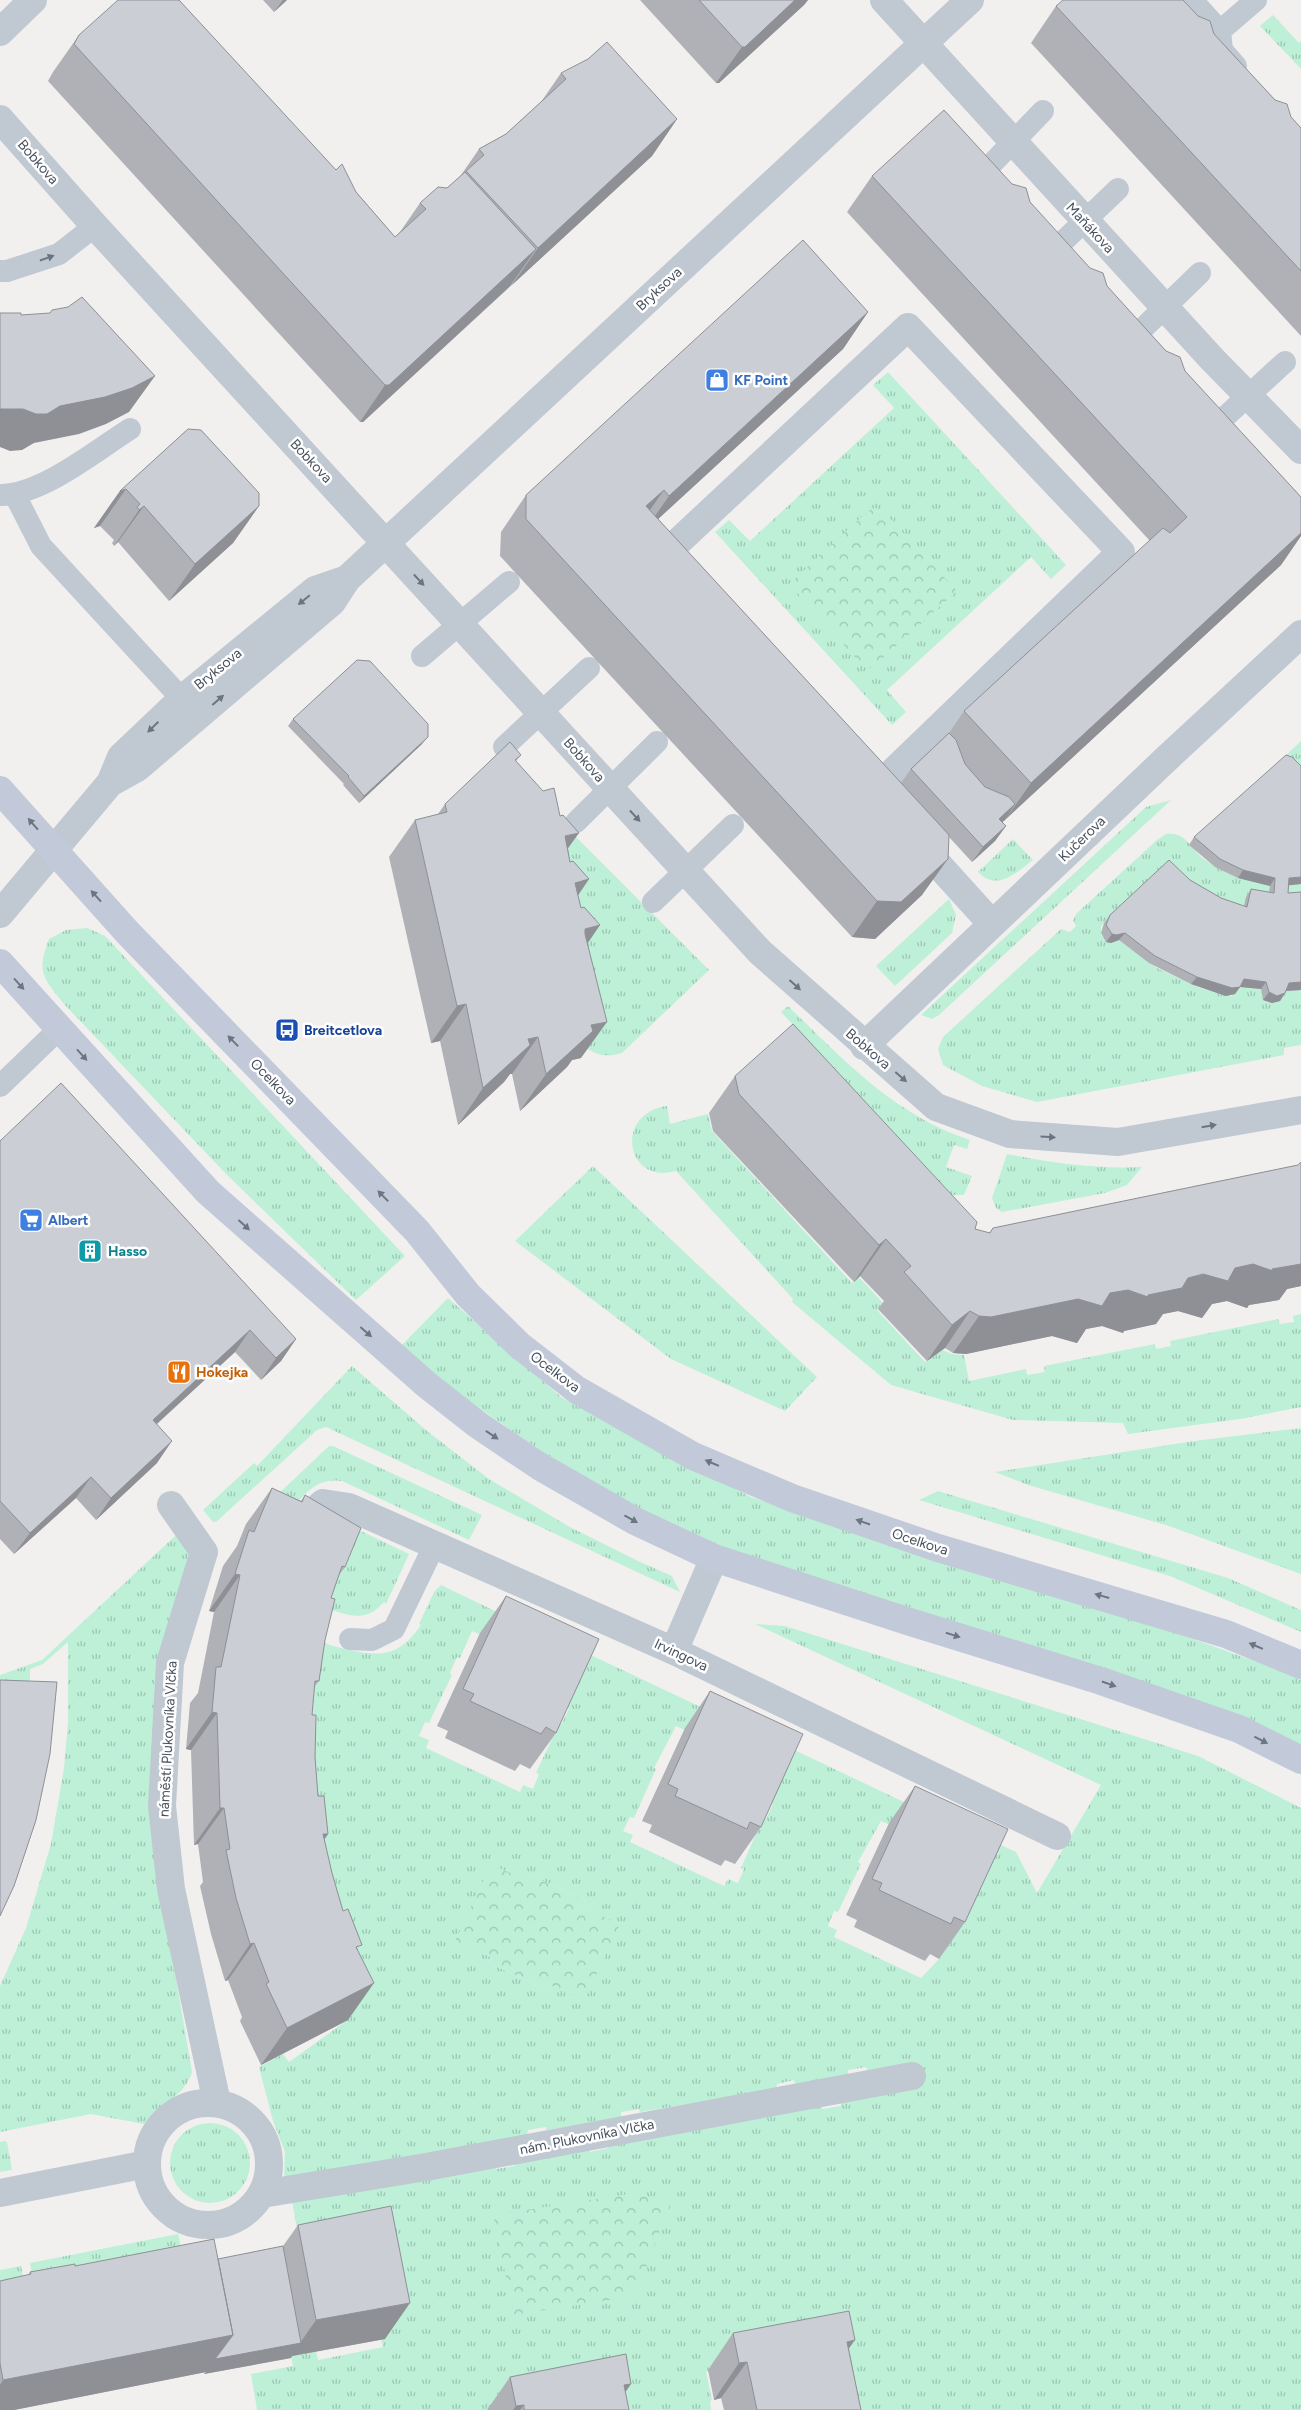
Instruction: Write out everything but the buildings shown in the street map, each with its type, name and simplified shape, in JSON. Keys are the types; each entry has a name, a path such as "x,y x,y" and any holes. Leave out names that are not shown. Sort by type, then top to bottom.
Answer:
{"street":[{"path":"0,32 33,0"},
{"name":"Maňákova","path":"884,0 1084,222 1301,450"},
{"name":"Bryksova","path":"110,783 144,762 332,602 347,579 970,0"},
{"name":"Bobkova","path":"0,119 95,226 760,952 864,1046 936,1107 1010,1134 1118,1142 1301,1110"},
{"path":"690,584 664,555 908,328 1121,552 873,792"},
{"name":"Bryksova","path":"54,850 110,783 121,757 182,699 315,590 347,579"},
{"name":"Kučerova","path":"864,1046 1164,761 1301,634"},
{"path":"854,769 992,924"},
{"name":"Ocelkova","path":"0,790 128,932 416,1231 468,1296 519,1345 577,1390 693,1456 792,1498 938,1548 1226,1634 1301,1665"},
{"path":"0,914 54,850"},
{"path":"0,963 208,1192 427,1385 478,1425 539,1466 635,1521 714,1558 1110,1684 1239,1729 1301,1760"},
{"name":"Irvingova","path":"304,1522 323,1503 349,1507 674,1651 1057,1836"},
{"name":"náměstí Plukovníka Vlčka","path":"171,1505 204,1552 170,1663 162,1806 170,1889 217,2103"},
{"path":"674,1651 714,1558"},
{"name":"nám. Plukovníka Vlčka","path":"262,2194 426,2167 912,2076"},
{"path":"202,2103 217,2103 236,2110 250,2120 261,2133 268,2148 268,2180 262,2194 248,2211 230,2221 209,2226 189,2222 170,2212 158,2199 150,2182 147,2164 149,2146 157,2130 169,2117 184,2108 202,2103"},
{"path":"0,2193 147,2164"}],"lane":[{"path":"1192,0 1220,31 1222,50 1248,79"},
{"path":"1220,31 1256,0"},
{"path":"978,178 1043,111"},
{"path":"1050,254 1118,188"},
{"path":"0,271 7,271 59,254 95,226"},
{"path":"1131,340 1200,273"},
{"path":"1214,427 1285,362"},
{"path":"130,429 51,478 7,494 41,546 182,699"},
{"path":"422,656 509,582"},
{"path":"504,746 589,668"},
{"path":"576,822 657,742"},
{"path":"653,902 733,825"},
{"path":"0,1086 59,1029"},
{"path":"350,1639 372,1640 394,1629 434,1546"}],"green space":[{"path":"1273,15 1299,43 1301,41 1301,69 1260,26"},
{"path":"888,372 1066,565 1051,579 1031,557 887,690 906,712 892,725 715,532 729,520 750,541 894,408 873,385"},
{"path":"875,508 882,510 957,591 872,668 862,665 789,584 868,511"},
{"path":"1301,741 1301,783 1282,759"},
{"path":"1171,800 939,1015 932,1019 921,1015 1146,807"},
{"path":"560,821 709,970 622,1053 600,1054 580,1044"},
{"path":"1166,834 1179,835 1184,838 1205,860 1228,873 1270,886 1269,900 1241,915 1161,871 1101,926 1101,935 1111,943 1119,940 1157,968 1200,988 1231,996 1238,987 1261,989 1264,1000 1272,1003 1280,1001 1284,991 1301,990 1301,1045 1284,1048 1284,1055 1037,1102 982,1086 943,1065 938,1049 943,1037 1061,929 1070,932 1076,926 1073,921 1076,914"},
{"path":"1013,839 1033,860 1014,874 1000,880 985,878 978,872"},
{"path":"1301,884 1301,899 1283,901 1283,886"},
{"path":"949,899 956,915 952,933 895,986 876,966"},
{"path":"87,928 105,936 405,1256 356,1300 227,1175 51,988 42,967 49,939 66,930"},
{"path":"788,1006 850,1066 894,1101 917,1116 970,1140 967,1149 954,1145 946,1167 972,1176 964,1195 952,1195 781,1012"},
{"path":"667,1106 670,1124 708,1114 712,1131 852,1283 859,1277 884,1304 877,1310 925,1362 943,1350 951,1354 964,1355 969,1381 1026,1369 1027,1375 1045,1372 1044,1366 1155,1344 1156,1349 1171,1346 1170,1341 1278,1319 1280,1324 1294,1322 1293,1316 1301,1314 1301,1407 1240,1419 1128,1434 1123,1423 1013,1420 891,1385 792,1302 793,1299 676,1171 659,1173 646,1168 637,1158 632,1146 633,1133 639,1121 650,1111"},
{"path":"1007,1154 1074,1165 1142,1167 1127,1185 1105,1193 1002,1212 996,1208 992,1198"},
{"path":"593,1166 817,1377 785,1411 671,1359 515,1241"},
{"path":"448,1298 561,1397 751,1497 1077,1597 1301,1678 1301,1747 759,1564 592,1486 396,1351"},
{"path":"352,1366 427,1431 489,1479 568,1526 672,1576 680,1592 326,1427 317,1430 216,1522 213,1522 203,1510 254,1463 257,1466"},
{"path":"1301,1428 1301,1574 1169,1526 1028,1485 995,1472 1194,1441"},
{"path":"329,1446 333,1446 482,1515 469,1540 342,1481 333,1480 319,1484 307,1492 291,1509 276,1496"},
{"path":"938,1491 1228,1578 1301,1610 1301,1632 1170,1576 919,1500"},
{"path":"188,1524 198,1534 175,1607 164,1908 192,2072 189,2080 178,2094 144,2124 91,2114 0,2132 0,1986 26,1928 51,1844 64,1768 68,1722 68,1642 43,1664 30,1669 30,1719 0,1719 0,1675 42,1660"},
{"path":"346,1524 409,1554 386,1604 384,1602 377,1609 363,1615 348,1615 324,1607"},
{"path":"441,1585 518,1622 509,1648 472,1631 460,1658 457,1657 450,1673 452,1675 429,1723 425,1722 419,1736 429,1740 426,1748 520,1792 523,1785 533,1789 539,1774 536,1773 559,1724 561,1725 569,1709 566,1707 561,1641 722,1717 713,1743 676,1726 654,1768 656,1769 634,1818 630,1817 623,1831 633,1835 630,1842 724,1886 728,1879 738,1883 744,1869 741,1868 763,1818 766,1819 773,1804 770,1802 765,1736 927,1813 918,1837 881,1821 858,1862 861,1864 838,1912 834,1911 828,1926 837,1930 834,1937 921,1978 939,1959 973,1832 1016,1852 1037,1893 1101,1785 755,1624 785,1626 1198,1756 1301,1808 1301,2410 834,2410 743,2351 745,2364 706,2372 712,2400 710,2401 711,2410 257,2410 251,2374 293,2366 291,2356 316,2351 318,2360 383,2347 381,2339 313,2231 298,2234 292,2202 496,2167 496,2169 515,2166 515,2163 589,2149 590,2152 608,2148 608,2146 822,2106 822,2109 841,2106 840,2101 909,2064 867,2070 866,2067 848,2070 848,2075 795,2084 794,2080 777,2084 776,2089 640,2112 639,2109 621,2112 621,2117 547,2130 546,2127 528,2130 527,2136 284,2181 285,2152 273,2121 259,2067 283,2054 289,2062 346,2021 329,1985 295,1754 323,1642 333,1646 372,1654 398,1648 414,1635 421,1625 419,1624 434,1592","holes":["530,1875 586,1901 545,1989 489,1963"]},
{"path":"491,1864 527,1881 530,1875 586,1901 583,1907 620,1924 584,2001 548,1984 545,1989 489,1963 492,1958 455,1941"},
{"path":"210,2123 225,2126 238,2135 247,2148 250,2163 247,2178 238,2191 225,2200 210,2203 195,2200 182,2191 173,2178 170,2163 173,2148 182,2135 195,2126"},
{"path":"0,2142 7,2142 12,2170 0,2172"},
{"path":"635,2193 670,2205 635,2296 514,2315 493,2215"},
{"path":"178,2234 183,2256 34,2286 30,2263"},
{"path":"21,2266 25,2287 0,2292 0,2270"}],"place":[{"name":"KF Point","path":"717,380"},
{"name":"Breitcetlova","path":"287,1030"},
{"name":"Albert","path":"31,1220"},
{"name":"Hasso","path":"90,1251"},
{"name":"Hokejka","path":"179,1372"}]}
